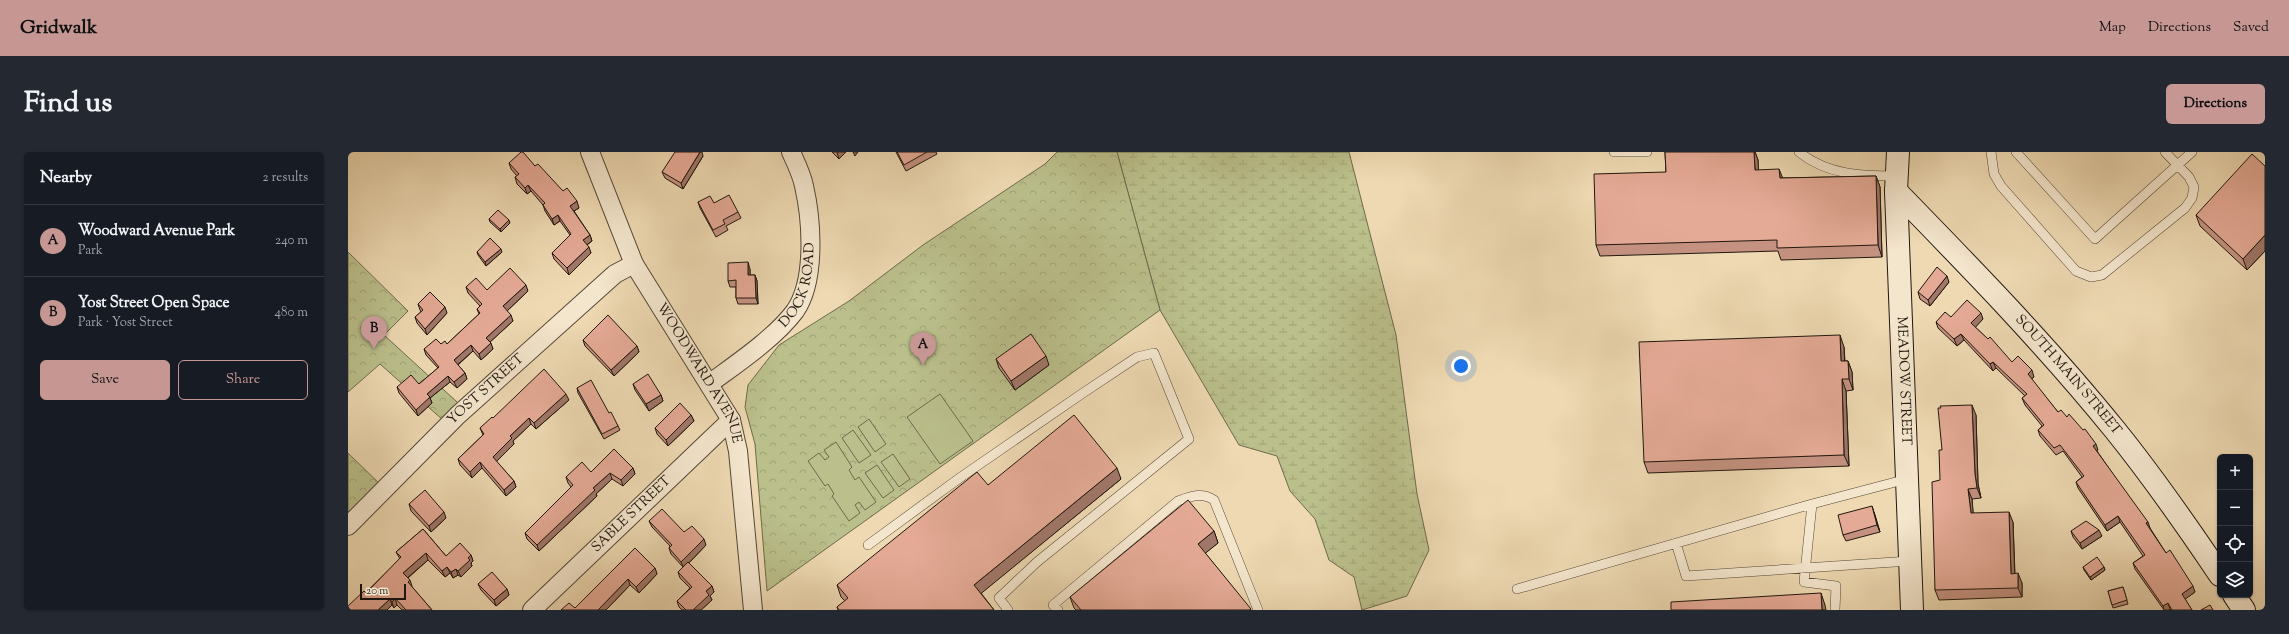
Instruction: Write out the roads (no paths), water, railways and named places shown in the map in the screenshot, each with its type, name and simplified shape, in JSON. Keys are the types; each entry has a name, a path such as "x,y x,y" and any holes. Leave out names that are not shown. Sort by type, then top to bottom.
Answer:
{"main road":[{"name":"MEADOW STREET","path":"1898,152 1897,184 1912,610"},
{"name":"SOUTH MAIN STREET","path":"1897,184 2008,307 2115,430 2176,510 2217,571"},
{"path":"2236,598 2244,610"}],"street":[{"name":"WOODWARD AVENUE","path":"590,152 634,264 731,420 738,451 752,610"},
{"name":"DOCK ROAD","path":"709,384 759,348 795,311 804,294 808,279 811,251 804,186 792,152"},
{"name":"YOST STREET","path":"348,526 458,416 615,274 634,264"},
{"name":"SABLE STREET","path":"532,610 731,420"}],"lane":[{"path":"1614,152 1647,152"},
{"path":"1799,152 1810,161 1832,170 1897,184"},
{"path":"1991,152 1994,174 2001,186 2076,271 2091,277 2102,275 2185,208 2192,198 2194,187 2189,177 2165,152"},
{"path":"2016,152 2095,239 2192,152"},
{"path":"868,545 961,477 1080,395 1137,357 1154,353 1189,439 1037,562 999,598 1008,610"},
{"path":"1517,589 1812,504 1907,479"},
{"path":"1058,610 1054,605 1178,501 1196,495 1207,495 1214,500 1258,610"},
{"path":"1812,504 1804,582 1836,586 1835,610"},
{"path":"1676,543 1686,576 1910,561"}],"place":[{"name":"Yost Street Open Space","path":"374,349"},
{"name":"Woodward Avenue Park","path":"923,365"}]}
